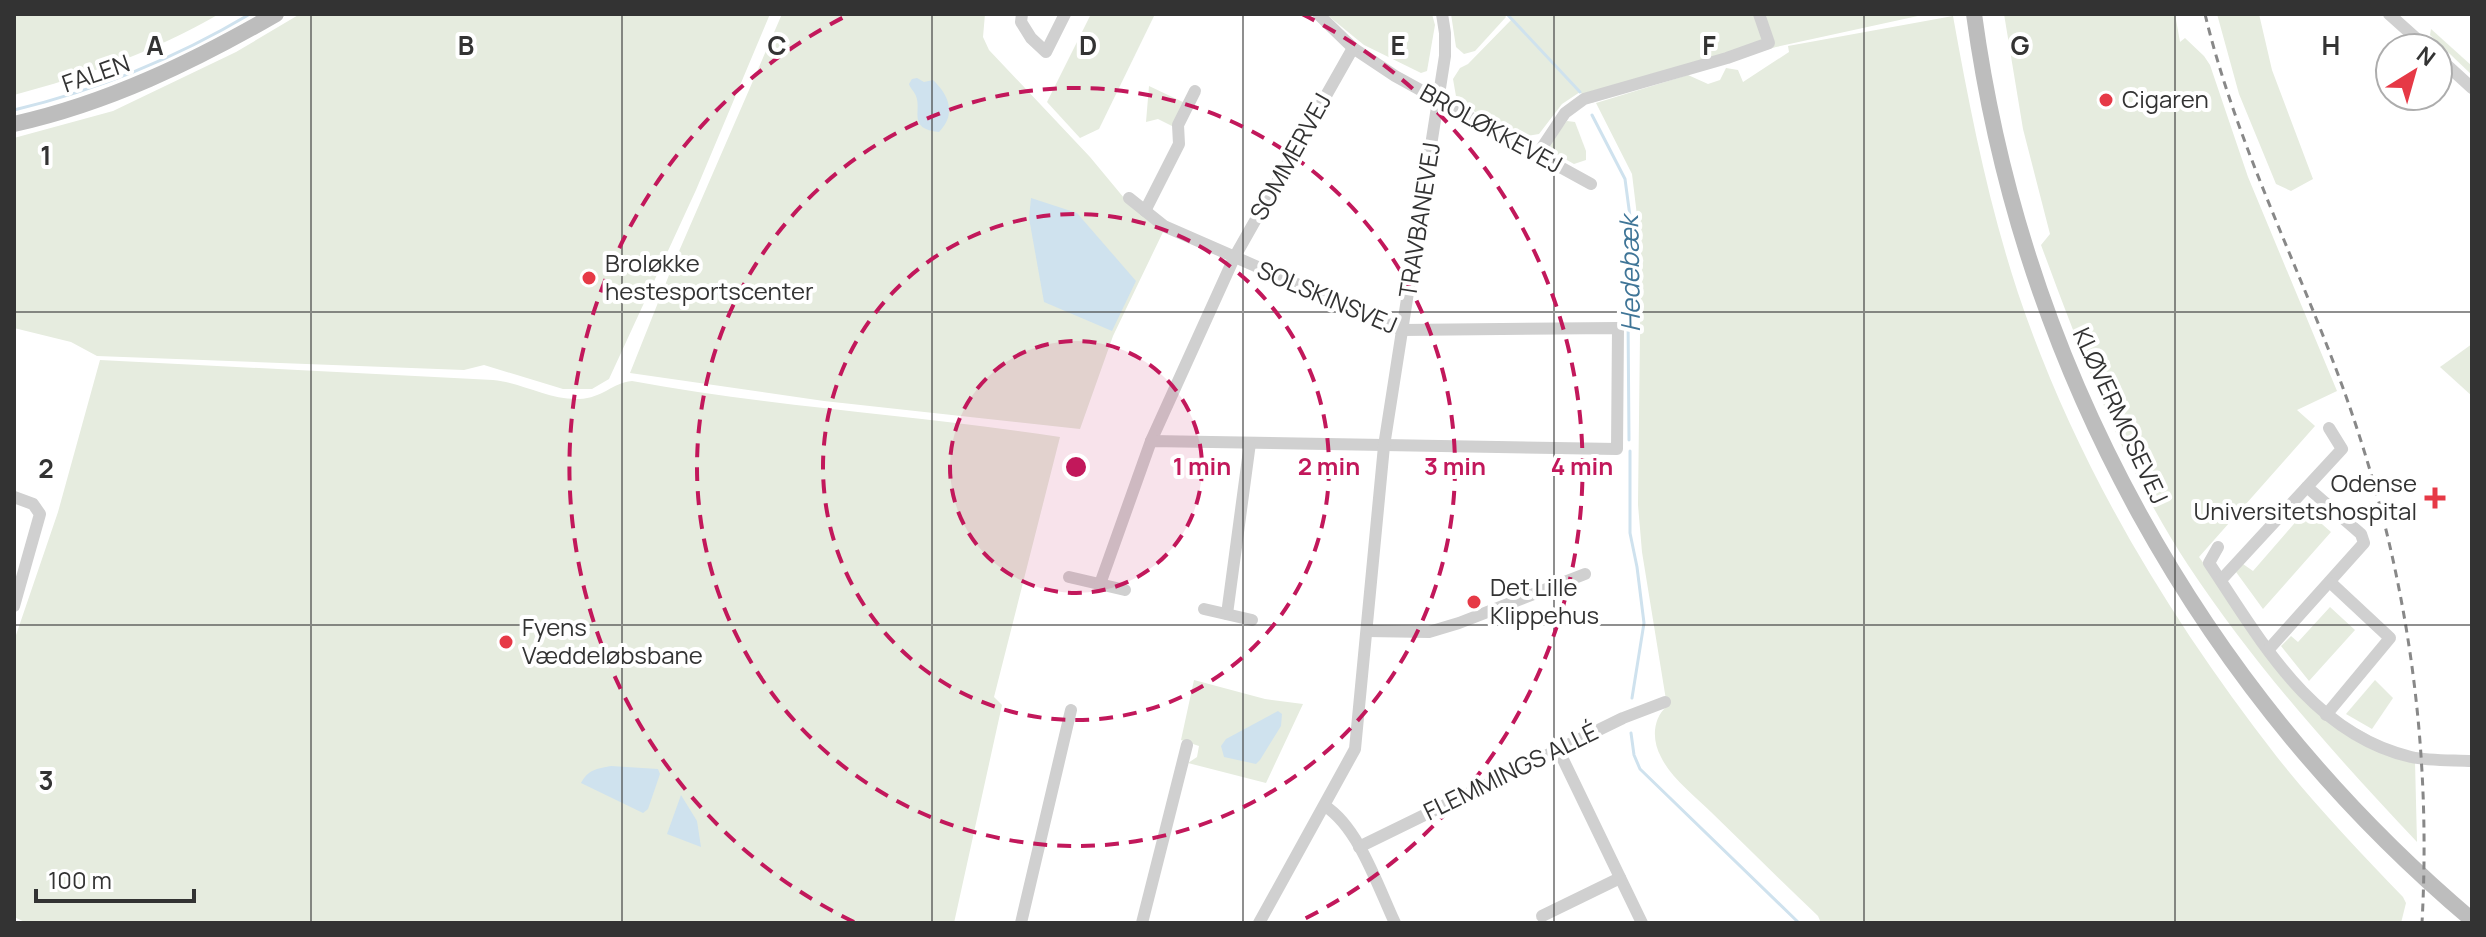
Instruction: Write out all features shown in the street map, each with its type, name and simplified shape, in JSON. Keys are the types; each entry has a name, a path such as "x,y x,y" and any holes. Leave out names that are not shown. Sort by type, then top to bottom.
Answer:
{"main road":[{"name":"FALEN","path":"14,124 97,101 156,78 276,14"},
{"name":"KLØVERMOSEVEJ","path":"1974,14 1980,61 2004,176 2025,249 2062,355 2126,493 2185,593 2274,718 2386,842 2472,920"}],"street":[{"path":"1022,14 1021,22 1026,30 1046,52 1065,14"},
{"name":"BROLØKKEVEJ","path":"1318,14 1353,48 1439,101 1591,184"},
{"name":"TRAVBANEVEJ","path":"1259,923 1355,749 1384,446 1445,56 1442,14"},
{"path":"1537,155 1565,113 1584,99 1769,43 1759,14"},
{"path":"2389,14 2409,32"},
{"name":"SOMMERVEJ","path":"1100,584 1151,441 1234,258 1353,48"},
{"path":"2454,72 2472,88"},
{"path":"1145,211 1179,144 1178,125 1195,91"},
{"name":"SOLSKINSVEJ","path":"1129,198 1164,226 1402,330 1618,328 1617,449 1384,446"},
{"path":"2221,580 2342,449 2329,428"},
{"path":"1151,441 1384,446"},
{"path":"1227,614 1250,443"},
{"path":"2269,649 2331,583 2365,540 2307,487"},
{"path":"14,497 33,504 40,514 14,606"},
{"path":"2218,547 2208,561 2269,649 2308,698 2326,715 2354,735 2393,752 2418,758 2472,761"},
{"path":"1367,631 1429,632 1585,574"},
{"path":"1069,577 1125,590"},
{"path":"2326,715 2390,638 2331,583"},
{"path":"1204,609 1252,620"},
{"name":"FLEMMINGS ALLÉ","path":"1359,847 1642,709 1665,702"},
{"path":"1021,923 1071,710"},
{"path":"1142,923 1187,745"},
{"path":"1558,749 1642,923"},
{"path":"1336,787 1350,832"},
{"path":"1325,806 1338,814 1359,847 1395,923"},
{"path":"1542,916 1620,878"}],"shaded area":[{"path":"14,14 219,14 170,40 120,61 14,95"},
{"path":"300,14 770,14 696,190 609,379 592,389 563,389 484,365 464,370 97,356 71,342 14,328 14,138 113,111 236,52"},
{"path":"782,14 985,14 983,37 989,50 1090,157 1129,204 1163,232 1113,336 1080,429 824,401 630,373 673,265"},
{"path":"1091,14 1155,14 1099,129 1080,138 1047,102"},
{"path":"1326,14 1432,14 1435,25 1427,71 1421,73 1364,45"},
{"path":"1451,14 1504,14 1506,17 1475,51 1464,54 1456,47"},
{"path":"1507,14 1927,14 1776,47 1591,103 1580,92 1562,104 1539,134 1521,137 1457,102 1453,79 1460,68 1468,64 1511,20"},
{"path":"2004,14 2175,14 2180,42 2185,38 2210,65 2248,177 2337,391 2297,410 2315,426 2199,557 2301,697 2415,761 2417,842 2326,742 2240,638 2188,565 2143,489 2088,368 2041,245 2050,234 2023,129"},
{"path":"2217,14 2259,14 2272,70 2313,179 2291,191 2276,184 2239,94"},
{"path":"1953,16 1981,156 2007,259 2041,356 2096,478 2162,593 2237,704 2307,793 2403,897 2406,903 2401,923 1821,923 1818,916 1677,779 1661,757 1655,730 1658,717 1667,706 1642,552 1638,505 1641,249 1632,174 1596,103 1688,75 1708,84 1720,80 1726,68 1738,70 1743,82 1789,52 1788,46"},
{"path":"2454,50 2472,66 2472,75 2454,58"},
{"path":"1149,86 1185,103 1174,127 1158,119 1146,122"},
{"path":"1567,121 1575,122 1586,151 1586,160 1574,164 1549,150 1552,140"},
{"path":"2472,344 2472,396 2440,367"},
{"name":"Fyens Væddeløbsbane","path":"100,360 493,380 568,399 595,396 632,381 738,398 1060,437 994,697 1002,705 954,923 27,923 14,917 14,641 58,512"},
{"path":"2306,510 2331,532 2263,609 2236,572 2243,564 2253,571"},
{"path":"2330,607 2355,630 2309,681 2281,646 2291,636 2298,642"},
{"path":"1194,680 1265,699 1303,704 1266,783 1188,763 1197,757 1199,746 1181,740"},
{"path":"2375,680 2393,698 2372,729 2346,714"}],"water":[{"path":"917,78 924,82 933,80 947,99 948,119 939,132 919,123 916,96 909,84"},
{"path":"1031,198 1077,213 1136,281 1112,331 1044,302 1029,218"},
{"path":"1278,711 1282,714 1281,726 1256,764 1224,757 1221,746 1226,739"},
{"path":"611,766 658,769 660,774 648,809 643,813 581,783 593,770"},
{"path":"681,795 697,821 701,847 667,834"}],"waterway":[{"path":"14,110 76,93 136,71 194,45 250,14"},
{"name":"Hedebæk","path":"1507,14 1580,92"},
{"name":"Hedebæk","path":"1592,115 1625,179 1633,239 1633,292 1628,316 1629,440"},
{"name":"Hedebæk","path":"1630,451 1630,533 1644,623 1632,698"},
{"name":"Hedebæk","path":"1631,733 1634,755 1640,769 1799,923"}],"railway":[{"path":"2205,14 2250,156 2343,388 2383,519 2410,652 2418,719 2423,786 2422,923"}],"place":[{"name":"Cigaren","path":"2106,100"},
{"name":"Broløkke hestesportscenter","path":"589,278"},
{"name":"Odense Universitetshospital","path":"2435,498"},
{"name":"Det Lille Klippehus","path":"1474,602"},
{"name":"Fyens Væddeløbsbane","path":"506,642"}]}
